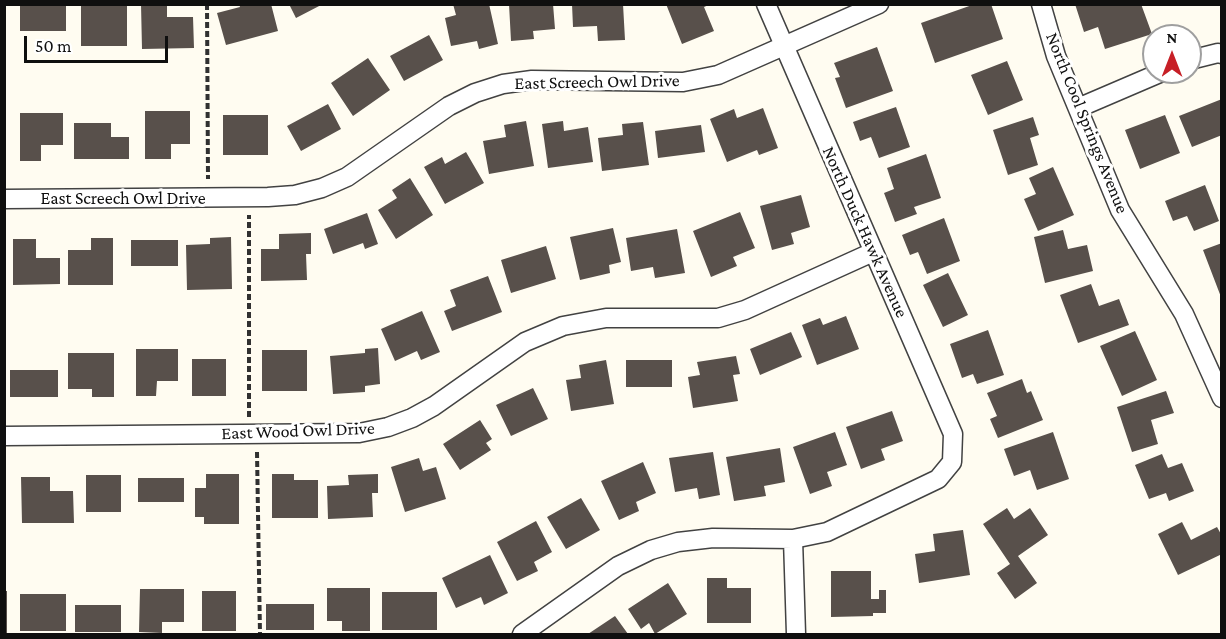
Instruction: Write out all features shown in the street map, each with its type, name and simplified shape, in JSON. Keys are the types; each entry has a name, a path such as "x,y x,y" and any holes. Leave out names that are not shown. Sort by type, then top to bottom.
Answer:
{"street":[{"name":"North Duck Hawk Avenue","path":"766,4 953,434 952,462 938,479 827,532 793,539"},
{"name":"East Screech Owl Drive","path":"4,199 295,195 322,188 347,177 449,106 476,93 503,84 532,80 683,82 718,75 879,4"},
{"name":"North Cool Springs Avenue","path":"1041,4 1056,56 1120,210 1184,314 1221,398"},
{"path":"1202,57 1218,52 1221,54"},
{"path":"1078,108 1142,81"},
{"name":"East Wood Owl Drive","path":"4,436 359,433 388,427 434,406 525,342 563,326 606,318 718,318 745,310 873,252"},
{"path":"522,634 618,566 651,550 678,542 713,538 793,539 796,634"}],"path":[{"path":"207,4 208,183"},
{"path":"249,211 249,418"},
{"path":"258,448 260,634"}],"building":[{"path":"20,4 66,4 66,31 20,31"},
{"path":"141,4 167,4 167,17 193,17 194,48 142,49"},
{"path":"239,4 271,4 278,31 226,45 217,13 240,7"},
{"path":"289,4 323,4 296,18"},
{"path":"453,4 489,4 498,44 479,49 477,41 451,46 445,18 456,15"},
{"path":"509,4 553,4 555,29 533,31 534,39 511,41"},
{"path":"572,4 623,4 625,40 598,41 597,26 573,27"},
{"path":"666,4 711,4 704,7 714,31 682,44"},
{"path":"975,4 991,4 1003,39 935,63 921,23"},
{"path":"1075,4 1141,4 1148,24 1142,24 1142,37 1105,49 1098,27 1084,32"},
{"path":"81,5 127,5 127,46 81,46"},
{"path":"429,35 443,60 404,81 390,56"},
{"path":"877,47 893,91 846,108 835,78 840,77 834,63"},
{"path":"368,58 390,90 353,116 331,83"},
{"path":"1007,61 1023,100 988,115 971,75"},
{"path":"1222,99 1222,135 1192,147 1179,116"},
{"path":"328,104 341,129 301,151 287,126"},
{"path":"896,107 910,147 879,158 871,137 860,141 853,122"},
{"path":"763,108 778,148 759,155 757,150 727,162 710,119 734,109 737,118"},
{"path":"145,111 190,111 190,144 171,144 171,159 145,159"},
{"path":"20,113 63,113 63,145 41,145 41,161 20,161"},
{"path":"223,115 268,115 268,155 223,155"},
{"path":"1165,115 1180,153 1140,169 1125,130"},
{"path":"1033,117 1039,135 1030,138 1038,165 1008,175 993,130"},
{"path":"526,121 534,166 489,174 483,141 506,137 504,125"},
{"path":"563,121 564,131 588,127 593,162 548,168 542,124"},
{"path":"643,122 649,165 602,171 598,138 623,135 622,124"},
{"path":"74,123 111,123 111,137 129,137 129,159 74,159"},
{"path":"701,125 705,152 658,158 655,131"},
{"path":"466,152 484,183 445,204 424,167 442,157 445,164"},
{"path":"926,154 941,198 914,207 917,214 895,222 884,193 894,189 887,168"},
{"path":"1053,167 1074,215 1038,231 1024,199 1036,194 1029,178"},
{"path":"410,178 433,215 396,239 378,210 397,198 392,190"},
{"path":"1205,185 1219,221 1194,231 1187,216 1173,221 1165,201"},
{"path":"801,195 810,227 791,233 794,244 772,250 760,206"},
{"path":"740,212 755,248 733,257 737,266 711,277 693,231"},
{"path":"367,213 378,244 365,249 363,243 333,254 324,229"},
{"path":"944,218 960,261 927,274 918,252 910,255 902,235"},
{"path":"613,228 621,262 609,265 610,273 580,280 570,237"},
{"path":"677,229 685,273 655,278 653,267 631,271 626,238"},
{"path":"1063,230 1068,249 1087,245 1093,271 1045,283 1034,237"},
{"path":"311,233 311,254 306,254 307,280 261,281 261,249 279,249 279,234"},
{"path":"231,237 232,289 187,290 186,245 210,244 210,238"},
{"path":"91,238 113,238 113,285 68,285 68,250 91,250"},
{"path":"13,239 36,239 36,258 60,258 60,284 13,285"},
{"path":"131,240 178,240 178,266 131,266"},
{"path":"1222,243 1222,297 1221,297 1203,250"},
{"path":"546,246 556,279 511,293 501,260"},
{"path":"948,273 968,315 943,327 923,285"},
{"path":"488,276 502,312 452,331 444,311 456,306 450,290"},
{"path":"1091,284 1099,306 1119,299 1129,325 1078,343 1060,295"},
{"path":"422,311 440,352 421,360 417,351 395,361 381,329"},
{"path":"846,316 859,349 817,365 802,325 820,318 823,325"},
{"path":"988,330 1004,375 977,384 973,374 962,378 950,344"},
{"path":"1135,331 1157,380 1122,396 1100,346"},
{"path":"791,332 802,357 760,375 750,349"},
{"path":"378,348 380,384 365,386 365,392 333,394 330,356 365,353 365,349"},
{"path":"136,349 178,349 178,381 157,381 156,396 136,396"},
{"path":"262,350 307,350 307,391 262,391"},
{"path":"68,353 114,353 114,397 92,397 92,389 68,389"},
{"path":"736,356 740,374 733,375 738,401 693,408 688,377 700,375 697,362"},
{"path":"192,359 226,359 226,396 192,396"},
{"path":"606,360 614,404 571,411 566,380 581,378 579,365"},
{"path":"626,360 672,360 672,387 626,387"},
{"path":"10,370 58,370 58,397 10,397"},
{"path":"1022,379 1027,393 1031,391 1043,420 998,438 990,419 997,416 987,393"},
{"path":"533,388 548,419 511,436 496,405"},
{"path":"1166,391 1174,413 1151,420 1158,444 1132,452 1117,407"},
{"path":"892,411 903,441 881,449 885,460 861,469 846,427"},
{"path":"480,420 492,439 486,443 491,450 460,470 443,444"},
{"path":"835,432 847,465 827,472 832,486 810,494 793,447"},
{"path":"1053,432 1069,479 1037,490 1030,470 1014,476 1004,449"},
{"path":"780,448 785,482 764,486 766,496 734,501 726,457"},
{"path":"713,452 720,495 699,499 697,488 675,492 669,458"},
{"path":"1162,454 1168,468 1182,463 1194,491 1169,501 1166,493 1149,499 1135,465"},
{"path":"419,458 423,471 436,467 446,499 405,512 391,467"},
{"path":"643,462 656,493 636,502 639,511 619,520 601,481"},
{"path":"206,474 239,474 239,524 204,524 204,517 195,517 195,488 206,488"},
{"path":"272,474 294,474 294,480 318,480 318,518 272,518"},
{"path":"378,474 378,493 372,493 373,517 328,519 327,486 349,485 348,475"},
{"path":"86,475 121,475 121,512 86,512"},
{"path":"21,477 50,477 50,491 73,491 74,523 22,523"},
{"path":"138,478 184,478 184,502 138,502"},
{"path":"581,498 600,530 566,549 547,517"},
{"path":"1007,508 1014,519 1030,508 1048,535 1018,556 1037,583 1015,599 997,573 1010,564 983,524"},
{"path":"536,521 552,552 534,562 538,571 517,581 497,542"},
{"path":"1182,522 1191,540 1217,527 1222,536 1222,554 1178,575 1158,534"},
{"path":"963,530 970,575 919,583 915,554 935,551 933,534"},
{"path":"490,555 508,593 484,605 481,597 456,608 442,578"},
{"path":"831,571 871,571 871,599 879,599 879,590 886,590 886,613 873,613 873,616 831,617"},
{"path":"707,578 727,578 727,588 751,588 751,623 707,623"},
{"path":"668,583 687,614 655,634 649,623 641,629 628,609"},
{"path":"327,588 370,588 370,631 342,631 342,621 327,621"},
{"path":"140,589 184,589 184,622 162,622 162,633 139,632"},
{"path":"4,591 7,591 7,634 4,634"},
{"path":"202,591 236,591 236,631 202,631"},
{"path":"382,592 437,592 437,630 382,630"},
{"path":"20,594 66,594 66,631 20,631"},
{"path":"266,604 314,604 314,630 266,630"},
{"path":"75,605 121,605 121,632 75,632"},
{"path":"615,616 628,634 588,634"}]}
